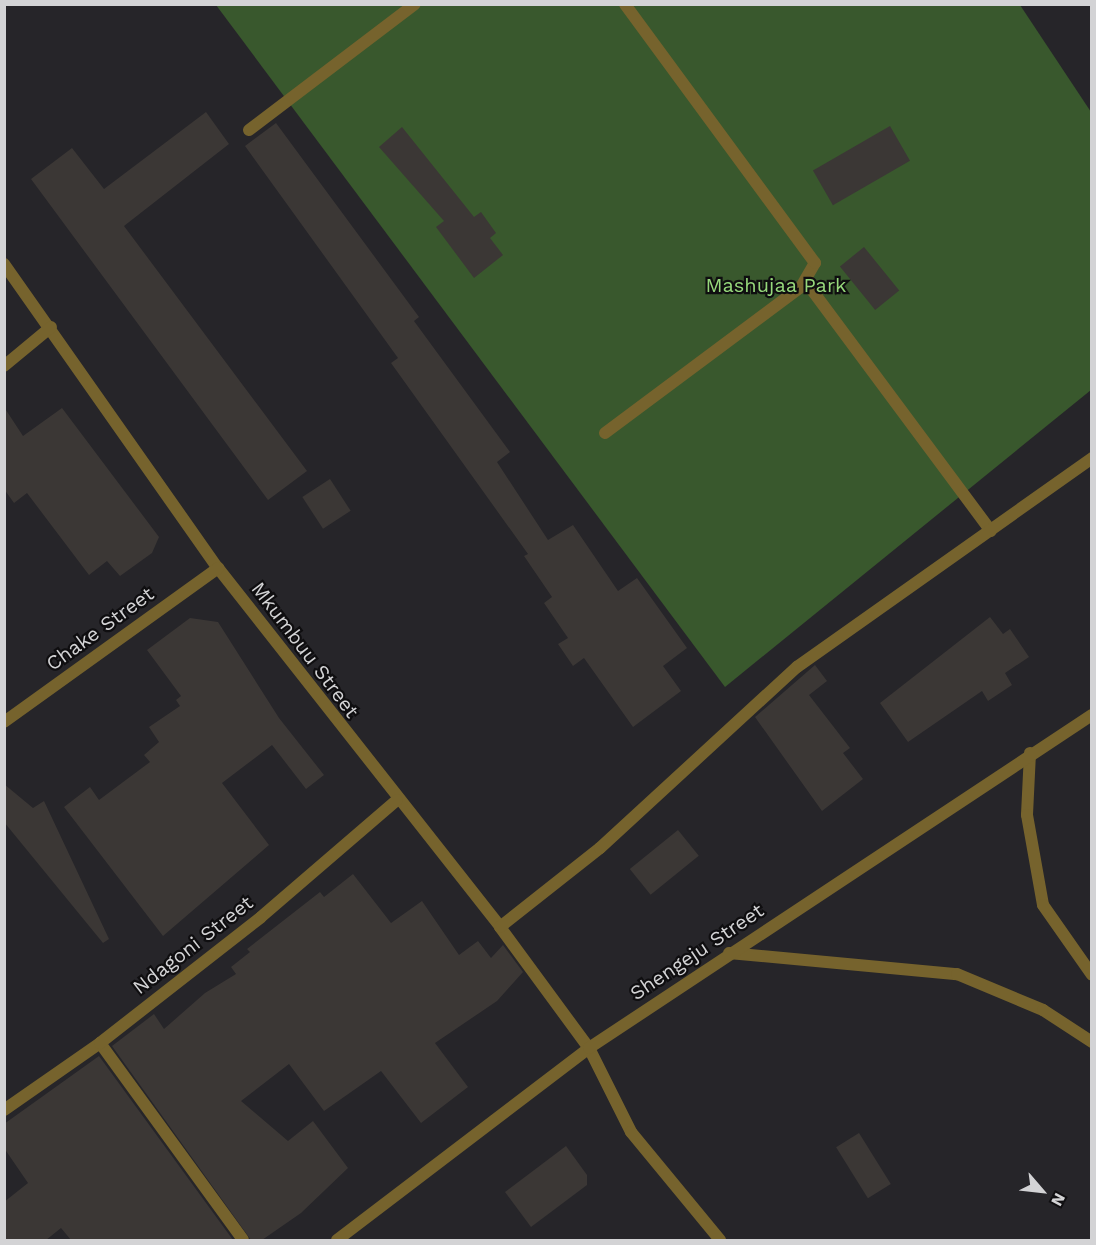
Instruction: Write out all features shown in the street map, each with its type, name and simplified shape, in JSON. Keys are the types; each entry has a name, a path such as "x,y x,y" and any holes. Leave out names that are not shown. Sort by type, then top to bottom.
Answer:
{"street":[{"path":"249,130 415,4"},
{"path":"605,433 806,282 813,274 812,254 626,4"},
{"name":"Mkumbuu Street","path":"4,264 51,327 218,568 397,800 500,927 589,1048 632,1132 720,1240"},
{"path":"806,282 991,531"},
{"path":"4,366 51,327"},
{"path":"500,927 600,848 796,667 1092,458"},
{"name":"Chake Street","path":"4,722 218,568"},
{"name":"Shengeju Street","path":"337,1240 589,1048 1030,753 1092,715"},
{"path":"1030,753 1027,815 1043,905 1092,975"},
{"name":"Ndagoni Street","path":"4,1110 100,1043 397,800"},
{"path":"729,953 957,974 1043,1010 1092,1042"},
{"path":"100,1043 243,1240"}],"green space":[{"name":"Mashujaa Park","path":"216,5 1020,5 1091,112 1091,390 725,687"}],"building":[{"path":"206,112 229,144 124,226 307,471 268,500 31,179 72,148 104,189"},
{"path":"276,123 419,317 414,321 510,452 497,462 548,540 573,525 618,591 637,578 687,648 663,666 681,691 633,727 584,658 573,666 558,644 568,638 544,603 552,597 524,556 528,554 391,363 398,358 245,146"},
{"path":"890,126 910,161 833,205 813,170"},
{"path":"402,127 474,217 481,212 496,233 490,238 503,255 474,278 436,227 444,221 379,147"},
{"path":"864,247 899,291 875,310 840,267"},
{"path":"4,407 23,436 62,408 159,537 152,553 120,576 107,561 89,575 27,493 14,503 4,489"},
{"path":"330,479 351,511 323,529 302,497"},
{"path":"990,617 1003,634 1010,629 1029,657 1005,673 1012,685 988,701 982,691 908,742 880,703"},
{"path":"190,618 218,622 279,718 324,775 306,789 272,745 222,783 269,845 163,936 64,807 90,787 99,800 150,762 144,755 159,742 149,727 180,706 176,700 181,696 147,650"},
{"path":"815,665 827,681 809,695 850,748 843,753 863,779 822,811 755,717"},
{"path":"4,784 33,808 44,801 109,939 103,943 4,822"},
{"path":"678,830 699,856 651,895 630,869"},
{"path":"353,874 391,923 422,901 459,955 478,941 491,958 503,945 523,972 497,1001 435,1043 468,1087 421,1123 381,1071 324,1111 289,1064 241,1101 288,1141 313,1121 348,1168 301,1213 262,1240 251,1240 112,1046 154,1014 164,1029 205,993 236,974 231,967 250,952 247,949 320,892 324,897"},
{"path":"99,1056 233,1240 71,1240 61,1228 46,1240 4,1240 4,1202 28,1183 4,1148 4,1124"},
{"path":"859,1133 891,1184 868,1198 836,1147"},
{"path":"566,1146 587,1175 587,1185 531,1227 505,1192"}]}
